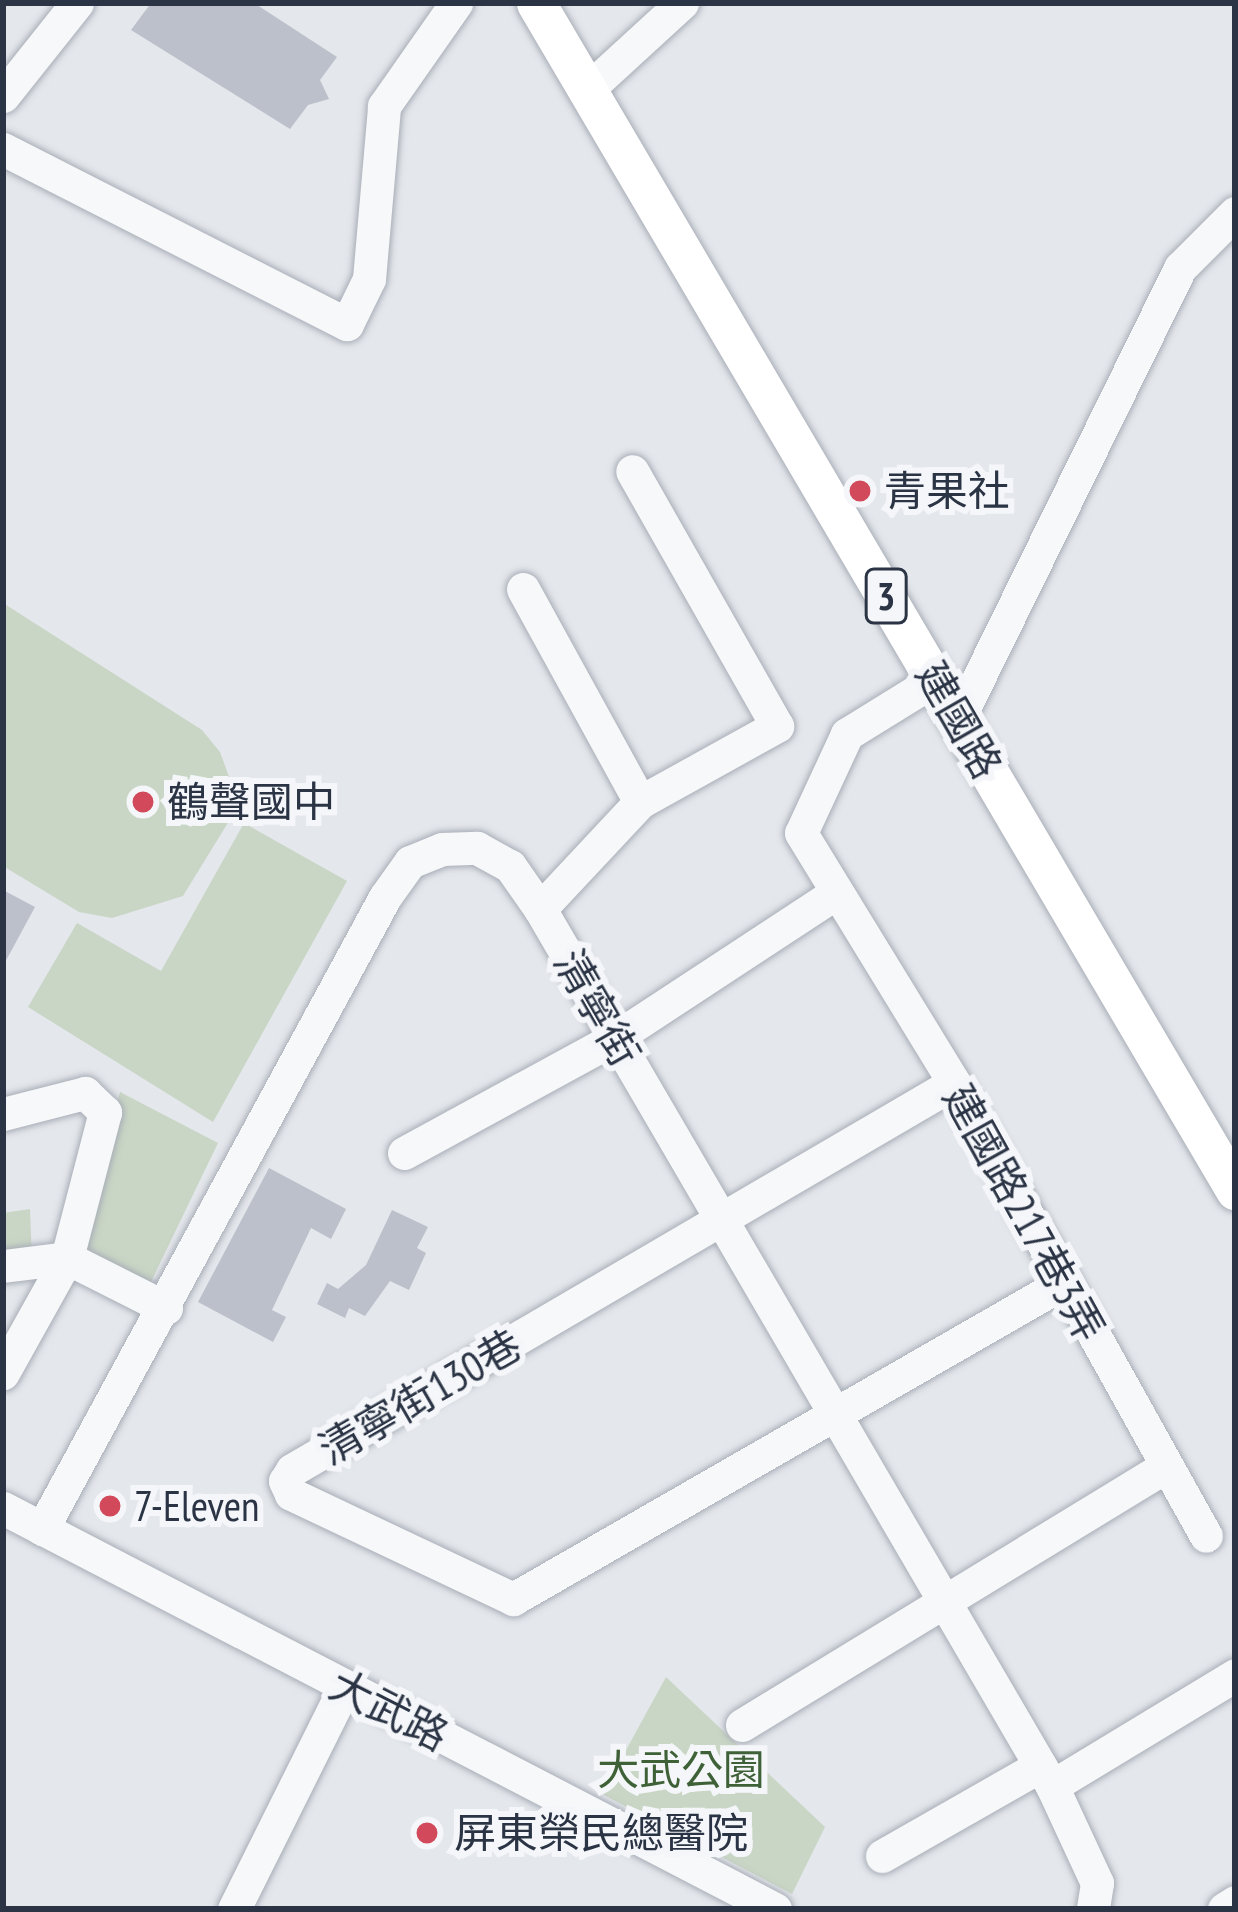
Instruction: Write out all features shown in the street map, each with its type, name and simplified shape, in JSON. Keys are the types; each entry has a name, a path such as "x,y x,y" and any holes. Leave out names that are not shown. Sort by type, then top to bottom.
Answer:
{"main road":[{"name":"建國路","path":"536,3 1235,1190"}],"street":[{"path":"3,96 77,3"},
{"path":"3,148 347,324 368,279 384,106 456,3"},
{"path":"587,90 682,3"},
{"path":"958,720 1180,268 1235,213"},
{"path":"540,909 640,802 777,726 632,471"},
{"path":"523,589 640,802"},
{"name":"建國路217巷3弄","path":"936,680 847,734 801,833 953,1083 1206,1536"},
{"name":"清寧街","path":"42,1529 410,862 442,849 477,848 510,866 540,909 838,1419 939,1602 1046,1776 1097,1883 1093,1909"},
{"path":"404,1153 615,1039 836,893"},
{"path":"721,1224 953,1083"},
{"path":"3,1114 85,1093 105,1112 67,1258 3,1373"},
{"name":"清寧街130巷","path":"721,1224 285,1481 301,1501 513,1599 838,1419"},
{"path":"3,1266 67,1258 166,1307"},
{"path":"838,1419 1064,1283"},
{"path":"742,1725 1165,1467"},
{"name":"大武路","path":"3,1508 775,1909"},
{"path":"882,1856 1235,1676"},
{"path":"234,1909 344,1688"},
{"path":"1224,1909 1235,1902"}],"green space":[{"path":"3,603 202,730 220,752 235,793 229,821 183,896 112,918 79,912 3,866"},
{"path":"244,823 347,881 213,1122 28,1007 77,923 161,971"},
{"path":"120,1092 218,1143 147,1290 77,1249"},
{"path":"30,1209 32,1260 3,1264 3,1213"},
{"name":"大武公園","path":"666,1677 825,1827 792,1894 602,1794"}],"building":[{"path":"151,3 254,3 337,57 320,80 329,99 308,105 290,129 131,30"},
{"path":"3,890 35,907 3,966"},
{"path":"269,1168 346,1209 331,1239 311,1228 272,1310 286,1317 273,1342 198,1302"},
{"path":"392,1210 428,1227 417,1248 426,1253 409,1290 390,1281 365,1316 349,1308 345,1318 317,1304 327,1283 338,1289 366,1265"}],"place":[{"name":"青果社","path":"860,491"},
{"name":"鶴聲國中","path":"143,802"},
{"name":"7-Eleven","path":"110,1506"},
{"name":"屏東榮民總醫院","path":"427,1833"}]}
